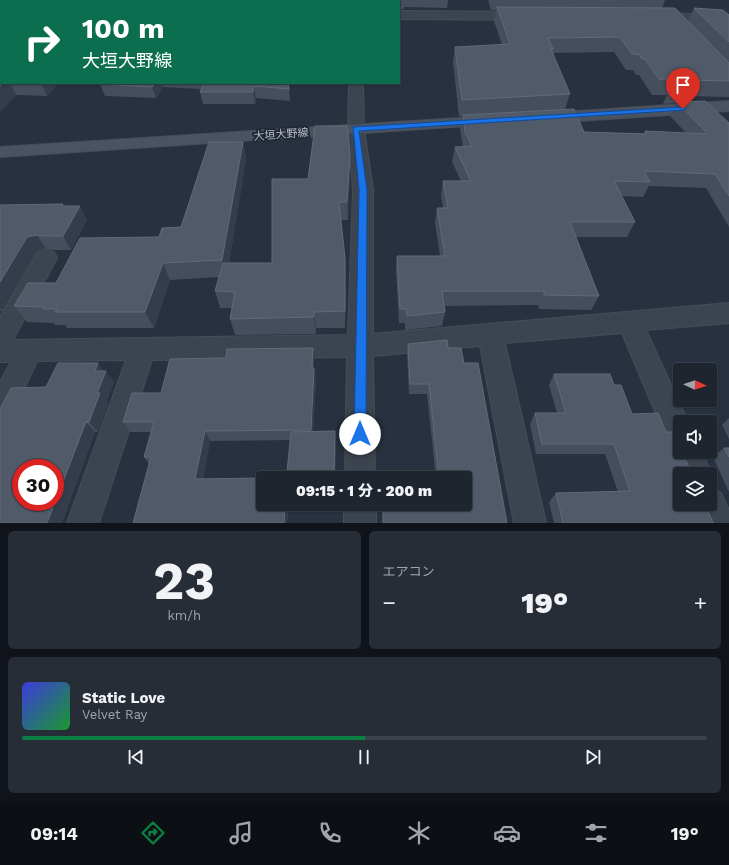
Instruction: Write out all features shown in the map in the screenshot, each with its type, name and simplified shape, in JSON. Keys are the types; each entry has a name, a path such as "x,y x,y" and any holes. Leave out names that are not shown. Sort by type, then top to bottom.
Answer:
{"main road":[{"path":"532,119 729,106"},
{"name":"大垣大野線","path":"0,152 509,120"}],"street":[{"path":"663,6 688,33"},
{"path":"400,14 540,16"},
{"path":"642,17 729,19"},
{"path":"356,84 356,129 363,190 360,346 360,471"},
{"path":"0,340 46,258"},
{"path":"0,351 360,346 729,312"},
{"path":"630,322 673,421"},
{"path":"490,334 530,523"},
{"path":"0,410 30,350"},
{"path":"83,523 142,350"},
{"path":"360,511 360,523"},
{"path":"713,511 718,523"}],"building":[{"path":"497,7 675,8 729,63 729,81 685,80 693,86 671,87 679,79 659,79 645,59 642,59 639,54 632,54 620,37 548,38 553,49 551,49 570,94 462,100 455,47 510,44"},
{"path":"694,8 723,10 729,15 729,42"},
{"path":"100,84 154,84 152,87"},
{"path":"204,84 288,84 289,89 254,86 253,92 200,92"},
{"path":"705,101 729,123 729,196 715,174 644,171 650,182 614,181 635,222 570,222 599,296 544,295 544,291 442,291 445,312 407,316 406,309 400,309 397,256 445,256 437,208 448,208 443,181 471,181 455,147 472,146 465,132 463,115 574,109 584,132 646,134 645,131 708,134 677,102"},
{"path":"315,126 347,126 350,155 347,202 339,202 345,258 345,311 314,312 314,317 230,319 235,292 215,291 223,263 272,263 272,179 308,179"},
{"path":"209,142 243,142 222,260 163,263 145,312 55,312 57,309 14,306 28,283 56,283 80,238 159,237 162,228 181,227"},
{"path":"63,204 62,206 80,206 63,236 37,235 27,237 0,282 0,205"},
{"path":"447,340 448,348 461,348 464,363 478,363 507,523 383,523 383,511 472,511 472,471 438,471 429,384 410,384 408,344"},
{"path":"313,348 312,368 314,368 311,430 205,431 195,479 256,478 256,511 285,511 284,523 133,523 151,457 144,457 154,422 123,422 132,393 161,393 170,359 226,358 227,349"},
{"path":"58,363 98,363 95,371 106,371 97,393 100,393 89,422 86,422 64,479 64,459 12,459 12,511 52,511 47,523 0,523 0,409 11,388 46,387"},
{"path":"554,374 610,374 614,385 621,385 632,414 658,413 666,432 673,432 673,459 685,459 689,467 673,467 673,511 708,511 713,523 563,523 556,493 630,491 614,444 542,444 535,413 566,413"},
{"path":"335,431 334,471 287,471 291,432"},
{"path":"724,448 729,448 729,457"}],"route":[{"path":"360,434 363,190 356,129 683,109"}]}
